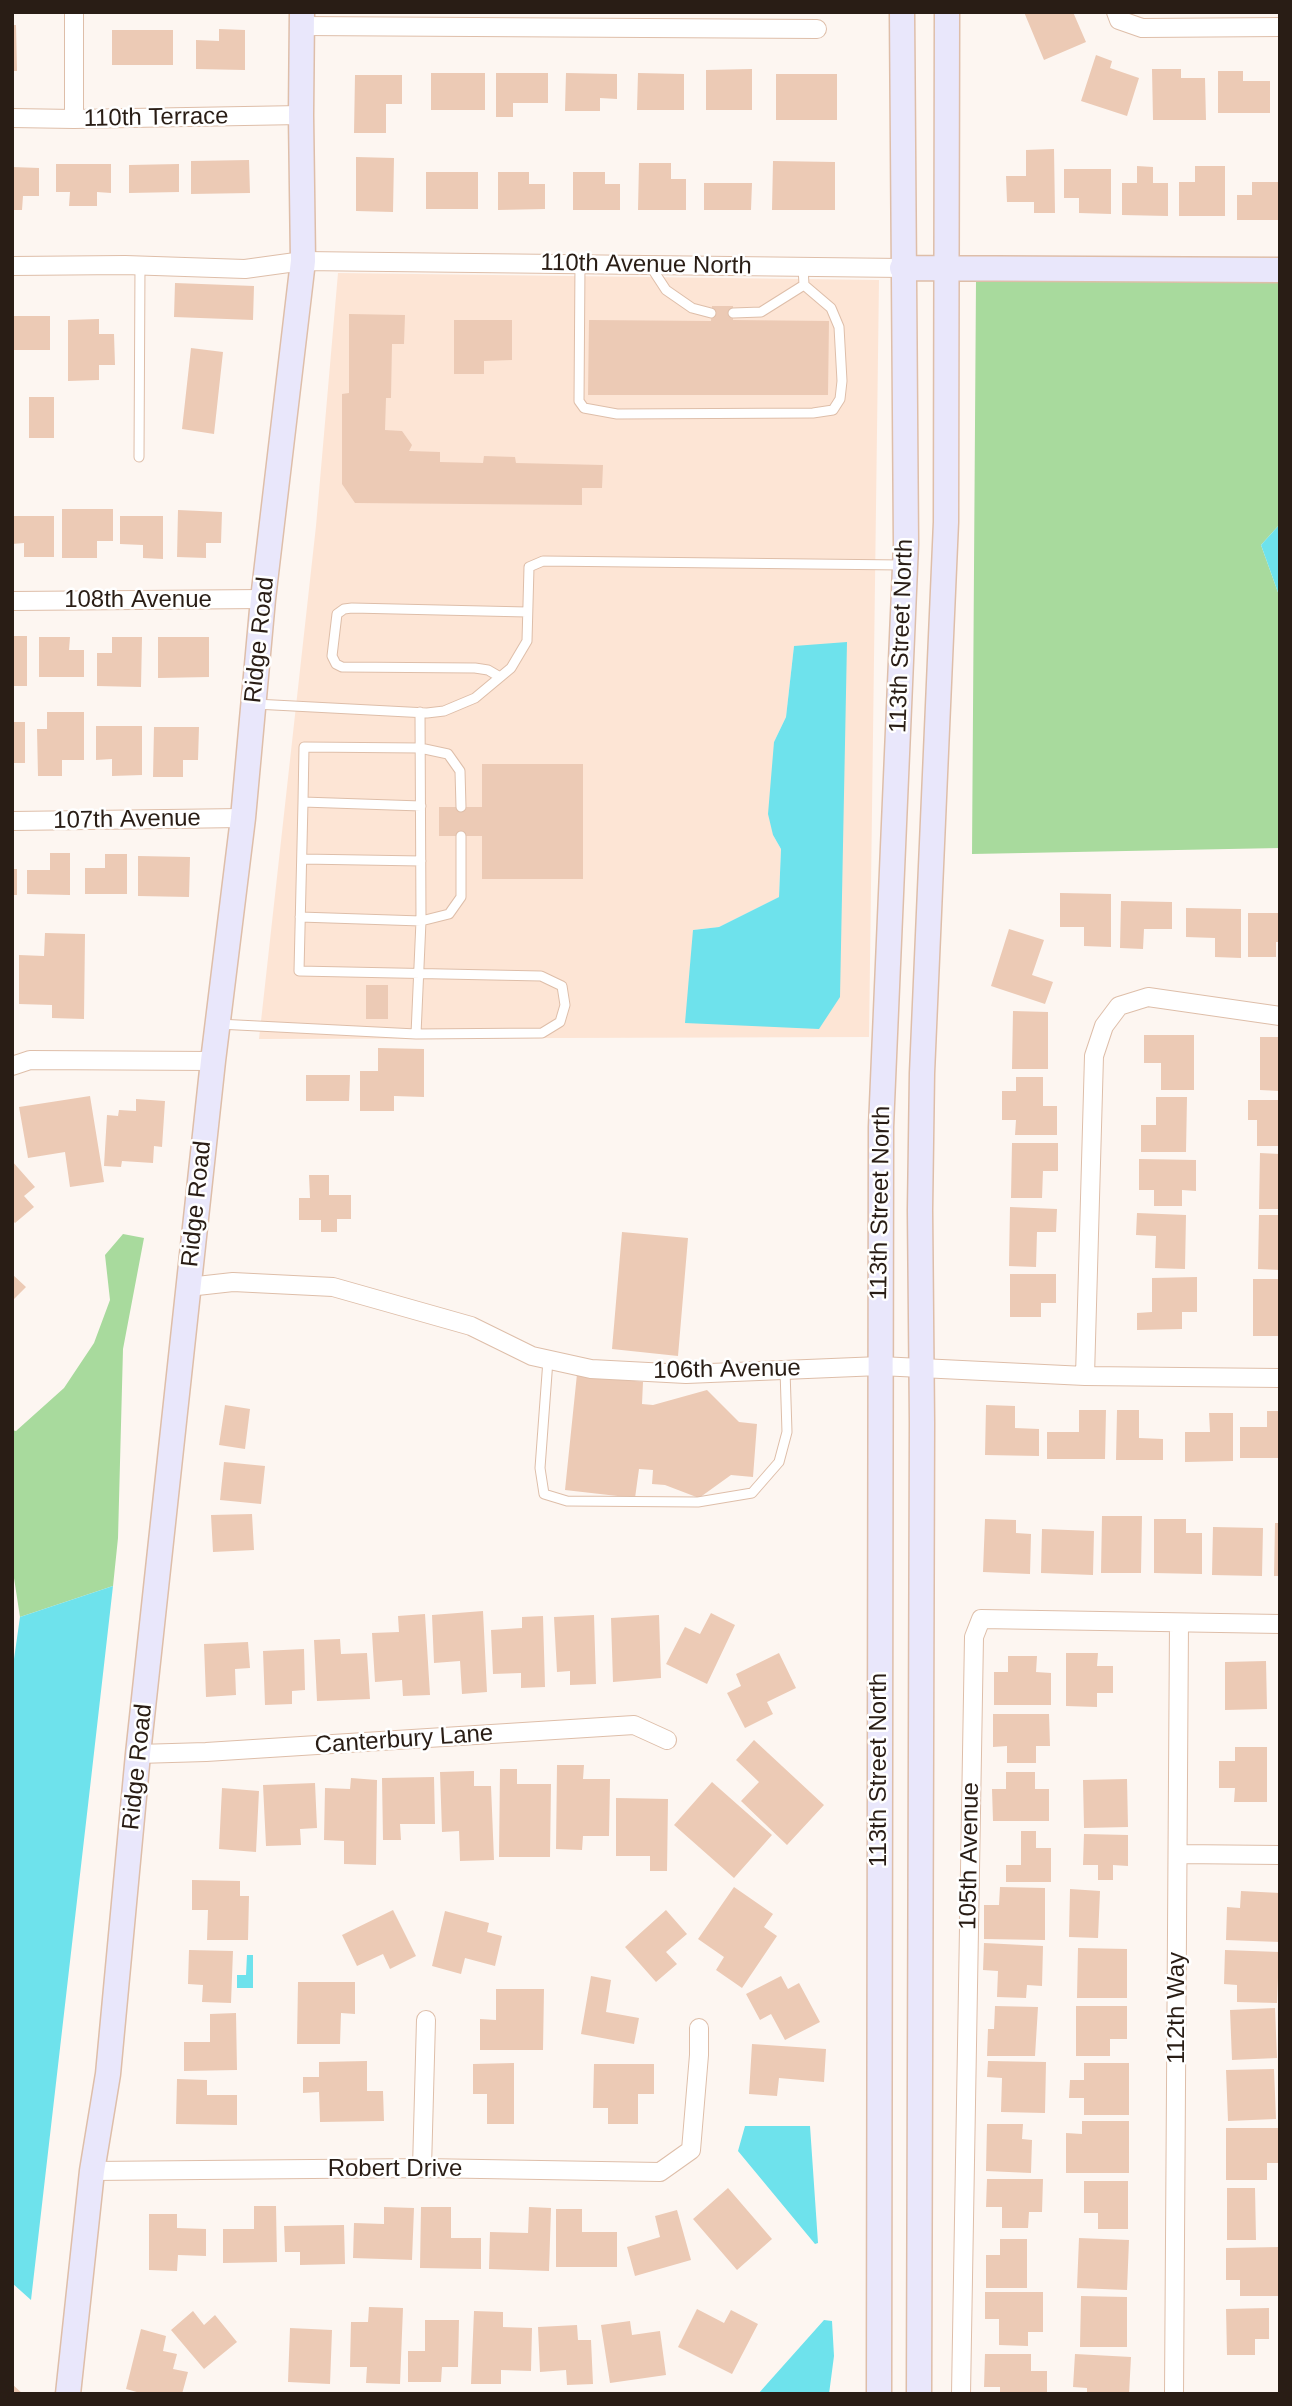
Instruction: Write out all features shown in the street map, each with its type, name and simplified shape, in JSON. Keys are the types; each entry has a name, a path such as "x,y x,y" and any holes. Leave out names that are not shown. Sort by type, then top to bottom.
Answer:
{"main road":[{"name":"113th Street North","path":"878,2394 881,1127 905,565 902,12"},
{"name":"113th Street North","path":"919,2394 922,1087 946,522 947,12"},
{"name":"Ridge Road","path":"68,2394 92,2171 108,2074 138,1754 188,1287 243,818 263,599 303,261 300,115 302,19"},
{"name":"110th Avenue North","path":"902,268 1280,270"}],"street":[{"path":"74,12 74,119"},
{"path":"1118,16 1142,28 1280,27"},
{"path":"302,19 817,29"},
{"name":"110th Terrace","path":"12,118 300,115"},
{"name":"110th Avenue North","path":"12,266 245,269 303,261 902,268"},
{"name":"108th Avenue","path":"12,601 263,599"},
{"name":"107th Avenue","path":"12,821 243,818"},
{"path":"1085,1376 1094,1056 1104,1026 1119,1006 1148,997 1280,1016"},
{"path":"12,1066 30,1060 213,1061"},
{"name":"106th Avenue","path":"188,1287 233,1282 333,1287 471,1326 532,1356 592,1369 686,1374 880,1366 1085,1376 1280,1378"},
{"name":"105th Avenue","path":"961,2394 974,1637 981,1619 1280,1624"},
{"name":"112th Way","path":"1174,2394 1179,1623"},
{"name":"Canterbury Lane","path":"138,1754 634,1725 667,1740"},
{"path":"1178,1854 1280,1855"},
{"path":"422,2168 426,2020"},
{"name":"Robert Drive","path":"92,2171 422,2168 660,2172 691,2150 699,2028"}],"lane":[{"path":"580,264 579,401 584,408 617,414 813,413 833,410 840,400 842,381 839,327 831,308 804,285 803,267"},
{"path":"650,265 666,290 692,308 711,313"},
{"path":"139,457 140,266"},
{"path":"733,313 761,312 804,285"},
{"path":"253,704 420,712 444,711 475,698 511,668 527,641 529,568 543,561 905,565"},
{"path":"500,677 488,670 475,668 342,667 336,664 332,656 337,614 352,608 527,612"},
{"path":"416,1034 421,921 420,712"},
{"path":"217,1024 416,1034 542,1033 560,1022 565,1005 562,986 541,976 299,971 304,747 420,748 448,754 460,771 461,807"},
{"path":"303,802 421,806"},
{"path":"300,917 421,921 449,914 461,897 461,836"},
{"path":"302,859 421,861"},
{"path":"548,1360 540,1468 544,1494 567,1501 698,1502 752,1493 779,1462 787,1433 785,1370"}],"shaded area":[{"path":"338,273 879,280 869,1037 259,1039 316,526","holes":["794,646 819,1028 693,930 719,927 779,897 781,849 773,835 774,742 786,717"]}],"green space":[{"path":"976,280 1280,281 1280,524 1261,545 1280,598 1280,848 972,854"},
{"path":"123,1234 144,1238 123,1349 118,1538 113,1586 20,1617 12,1565 12,1430 16,1431 64,1388 94,1343 110,1300 105,1255"}],"water":[{"path":"1280,524 1280,598 1261,545"},
{"path":"847,642 840,997 819,1029 685,1023 693,930 719,927 779,897 781,849 773,835 768,814 774,742 786,717 794,646"},
{"path":"113,1586 31,2300 12,2283 12,1673 20,1617"},
{"path":"247,1955 253,1955 253,1988 237,1988 237,1975 246,1975"},
{"path":"745,2126 810,2126 818,2243 815,2244 738,2151"},
{"path":"824,2320 832,2321 834,2356 829,2394 758,2394"}],"building":[{"path":"1024,12 1073,12 1086,42 1044,60"},
{"path":"12,25 16,25 17,71 12,71"},
{"path":"219,29 245,30 245,70 196,69 196,40 219,41"},
{"path":"112,30 173,30 173,65 112,65"},
{"path":"1096,55 1112,61 1110,68 1139,78 1127,116 1081,101"},
{"path":"752,69 752,110 706,110 706,70"},
{"path":"1152,69 1181,69 1181,78 1205,78 1206,120 1153,120"},
{"path":"1218,71 1243,71 1243,81 1270,81 1270,113 1218,113"},
{"path":"431,73 485,73 485,110 431,110"},
{"path":"496,73 548,73 548,103 513,103 513,117 496,117"},
{"path":"566,73 617,74 617,99 600,98 600,111 565,111"},
{"path":"638,73 684,74 684,110 637,110"},
{"path":"776,74 837,74 837,120 776,120"},
{"path":"355,75 402,75 402,104 386,104 386,133 354,133"},
{"path":"1054,149 1055,213 1034,213 1034,202 1007,202 1006,176 1026,176 1026,150"},
{"path":"356,157 394,158 393,212 356,211"},
{"path":"249,160 250,193 191,194 191,161"},
{"path":"773,161 835,162 835,210 772,210"},
{"path":"639,163 671,163 671,179 686,179 686,210 638,210"},
{"path":"56,164 111,164 111,193 97,192 97,206 69,206 70,192 56,192"},
{"path":"179,164 179,192 129,193 129,165"},
{"path":"1137,166 1153,167 1153,183 1168,183 1168,216 1122,215 1122,183 1137,183"},
{"path":"1195,166 1225,166 1225,216 1179,216 1179,182 1195,182"},
{"path":"12,167 39,168 39,196 23,196 22,210 12,210"},
{"path":"1064,169 1111,169 1111,214 1079,213 1079,198 1064,198"},
{"path":"426,172 478,172 478,209 426,209"},
{"path":"498,172 529,172 529,184 545,184 545,209 498,210"},
{"path":"573,172 605,172 605,184 620,184 620,210 573,210"},
{"path":"1252,182 1280,182 1280,220 1237,220 1237,195 1252,195"},
{"path":"704,183 752,183 751,210 704,210"},
{"path":"175,283 254,286 253,320 174,317"},
{"path":"712,306 733,306 733,320 829,321 828,395 588,395 589,320 711,321"},
{"path":"349,314 405,315 404,344 392,344 391,398 386,398 385,430 402,431 412,445 409,451 440,452 440,462 483,463 484,456 515,457 516,463 603,465 602,488 582,488 582,505 355,503 342,484 342,394 349,393"},
{"path":"12,316 50,316 50,350 12,350"},
{"path":"99,319 99,334 114,334 115,365 99,365 99,380 68,381 68,320"},
{"path":"454,320 512,320 512,360 484,361 484,374 454,374"},
{"path":"191,348 223,352 214,434 182,429"},
{"path":"29,397 54,397 54,438 29,438"},
{"path":"62,509 113,509 113,541 97,541 97,558 62,558"},
{"path":"178,510 222,512 221,543 206,543 206,558 177,557"},
{"path":"12,516 54,516 54,557 24,557 24,543 12,544"},
{"path":"120,516 163,516 163,559 143,558 143,545 120,544"},
{"path":"12,636 27,636 27,686 12,686"},
{"path":"39,637 70,637 69,650 84,650 84,677 39,677"},
{"path":"112,637 142,637 141,687 97,686 97,653 112,653"},
{"path":"158,637 209,637 209,677 158,678"},
{"path":"47,712 84,712 84,760 62,760 62,776 38,776 37,729 47,729"},
{"path":"12,722 25,722 25,763 12,763"},
{"path":"96,726 142,726 142,775 112,776 112,759 96,760"},
{"path":"154,727 199,727 198,760 183,760 183,777 153,777"},
{"path":"482,764 583,764 583,879 482,879 482,836 439,836 439,807 482,807"},
{"path":"50,853 70,853 70,895 27,894 27,870 50,870"},
{"path":"105,854 127,854 127,894 85,894 85,868 105,868"},
{"path":"138,856 190,857 189,897 138,896"},
{"path":"12,869 17,869 17,895 12,895"},
{"path":"1060,893 1111,894 1111,947 1084,946 1084,927 1060,927"},
{"path":"1121,901 1172,902 1172,929 1144,929 1143,949 1120,948"},
{"path":"1186,908 1241,909 1241,958 1215,957 1215,938 1186,937"},
{"path":"1248,913 1280,913 1280,942 1276,942 1276,957 1248,957"},
{"path":"1009,929 1044,940 1032,975 1053,982 1045,1004 991,986"},
{"path":"45,933 85,934 84,1019 52,1018 52,1005 19,1004 19,955 44,956"},
{"path":"366,985 388,985 388,1019 366,1019"},
{"path":"1013,1011 1048,1012 1048,1069 1012,1069"},
{"path":"1144,1035 1194,1035 1194,1090 1161,1090 1161,1063 1144,1063"},
{"path":"1260,1037 1280,1037 1280,1091 1260,1090"},
{"path":"378,1048 424,1049 424,1097 394,1096 394,1111 360,1111 360,1071 378,1071"},
{"path":"306,1075 350,1075 349,1101 306,1101"},
{"path":"1016,1077 1043,1077 1043,1106 1057,1106 1057,1135 1015,1135 1016,1120 1002,1120 1002,1091 1016,1091"},
{"path":"90,1096 104,1182 70,1187 65,1152 28,1158 19,1107"},
{"path":"1156,1097 1187,1097 1186,1152 1141,1152 1141,1125 1156,1125"},
{"path":"136,1099 165,1101 162,1147 154,1146 153,1163 122,1161 121,1167 104,1166 107,1115 118,1116 119,1110 136,1111"},
{"path":"1248,1100 1280,1100 1280,1146 1257,1146 1257,1120 1248,1120"},
{"path":"1012,1143 1058,1143 1058,1171 1043,1171 1042,1198 1011,1198"},
{"path":"1260,1153 1280,1154 1280,1209 1259,1209"},
{"path":"1139,1159 1196,1160 1196,1191 1182,1190 1182,1206 1154,1206 1154,1190 1139,1190"},
{"path":"12,1161 35,1187 24,1196 34,1207 15,1223 12,1220"},
{"path":"309,1175 329,1175 329,1195 351,1195 351,1219 337,1219 337,1232 321,1232 321,1220 299,1220 299,1198 310,1198"},
{"path":"1010,1207 1057,1209 1056,1232 1037,1232 1036,1267 1009,1266"},
{"path":"1137,1213 1186,1215 1185,1269 1155,1268 1156,1236 1136,1235"},
{"path":"1259,1215 1280,1215 1280,1270 1258,1269"},
{"path":"622,1232 688,1238 678,1356 612,1349"},
{"path":"12,1274 26,1287 12,1301"},
{"path":"1010,1274 1056,1274 1056,1303 1041,1303 1041,1317 1010,1317"},
{"path":"1197,1277 1197,1312 1182,1312 1182,1329 1137,1330 1137,1313 1152,1312 1152,1278"},
{"path":"1253,1279 1280,1279 1280,1336 1253,1336"},
{"path":"577,1374 643,1382 642,1404 653,1405 707,1390 739,1422 757,1424 753,1477 731,1475 699,1498 665,1485 652,1484 653,1470 639,1469 635,1498 565,1490"},
{"path":"225,1405 250,1409 245,1449 219,1445"},
{"path":"986,1405 1015,1406 1015,1428 1039,1429 1039,1456 985,1455"},
{"path":"1079,1410 1106,1410 1105,1459 1047,1459 1047,1432 1079,1432"},
{"path":"1117,1410 1139,1410 1139,1438 1163,1439 1163,1460 1116,1460"},
{"path":"1267,1411 1280,1411 1280,1458 1240,1458 1240,1427 1267,1427"},
{"path":"1209,1413 1233,1413 1233,1461 1185,1462 1185,1432 1210,1432"},
{"path":"224,1462 265,1466 261,1504 220,1500"},
{"path":"252,1514 254,1550 213,1552 211,1515"},
{"path":"1102,1516 1142,1516 1141,1573 1101,1573"},
{"path":"985,1519 1016,1520 1016,1533 1031,1534 1030,1574 983,1572"},
{"path":"1154,1519 1186,1519 1186,1533 1202,1533 1202,1574 1154,1573"},
{"path":"1275,1523 1280,1523 1280,1576 1274,1576"},
{"path":"1213,1527 1263,1528 1262,1576 1212,1575"},
{"path":"1042,1529 1094,1531 1093,1575 1041,1573"},
{"path":"483,1611 487,1692 462,1694 460,1661 434,1663 432,1615"},
{"path":"711,1613 735,1625 707,1684 666,1664 685,1627 700,1634"},
{"path":"425,1614 430,1695 403,1696 402,1680 375,1682 372,1633 399,1632 398,1616"},
{"path":"594,1615 596,1684 570,1685 570,1671 557,1672 554,1617"},
{"path":"659,1615 661,1678 613,1682 611,1618"},
{"path":"543,1616 545,1687 521,1688 521,1673 493,1674 491,1630 522,1628 522,1617"},
{"path":"340,1639 341,1654 367,1653 370,1699 317,1701 314,1640"},
{"path":"248,1642 250,1668 235,1669 236,1695 206,1697 204,1644"},
{"path":"304,1649 305,1690 292,1691 292,1704 265,1705 263,1651"},
{"path":"779,1653 796,1688 767,1702 773,1714 745,1728 727,1693 741,1686 736,1674"},
{"path":"1066,1653 1098,1653 1097,1666 1113,1666 1113,1693 1097,1693 1097,1707 1066,1706"},
{"path":"1008,1656 1037,1656 1036,1672 1051,1673 1051,1705 994,1705 994,1672 1008,1672"},
{"path":"1266,1661 1267,1709 1225,1710 1225,1662"},
{"path":"993,1714 1049,1714 1050,1746 1036,1746 1036,1763 1007,1763 1007,1746 993,1747"},
{"path":"754,1740 824,1805 787,1845 741,1801 759,1782 736,1760"},
{"path":"1235,1747 1267,1747 1267,1802 1234,1802 1235,1788 1219,1788 1219,1761 1235,1761"},
{"path":"557,1765 584,1765 583,1779 610,1779 609,1836 583,1836 582,1850 556,1849"},
{"path":"500,1769 517,1769 517,1784 551,1784 550,1857 499,1857"},
{"path":"474,1771 474,1786 491,1786 494,1860 460,1861 459,1831 442,1832 440,1772"},
{"path":"1006,1772 1035,1772 1035,1789 1049,1789 1049,1821 993,1821 992,1789 1006,1789"},
{"path":"434,1777 435,1824 400,1824 401,1840 383,1840 382,1778"},
{"path":"351,1778 377,1780 376,1865 344,1864 344,1841 324,1840 325,1788 350,1789"},
{"path":"1127,1779 1128,1827 1084,1828 1083,1780"},
{"path":"712,1782 772,1835 734,1878 674,1825"},
{"path":"315,1783 317,1828 300,1829 301,1845 266,1846 263,1785"},
{"path":"222,1788 259,1791 256,1852 219,1849"},
{"path":"616,1798 668,1799 667,1871 650,1871 650,1856 616,1856"},
{"path":"1021,1831 1036,1831 1036,1848 1051,1848 1051,1882 1006,1882 1006,1865 1021,1865"},
{"path":"1084,1834 1128,1835 1128,1866 1113,1865 1113,1880 1098,1880 1098,1865 1083,1865"},
{"path":"192,1880 240,1881 240,1896 249,1896 248,1940 207,1940 208,1910 192,1910"},
{"path":"734,1887 773,1914 764,1927 777,1936 742,1988 716,1970 724,1957 698,1939"},
{"path":"1000,1887 1045,1888 1045,1940 984,1939 984,1905 999,1905"},
{"path":"1070,1889 1100,1891 1098,1938 1069,1937"},
{"path":"1241,1891 1280,1893 1280,1942 1226,1940 1227,1907 1240,1908"},
{"path":"393,1910 416,1956 390,1969 383,1954 357,1966 342,1935"},
{"path":"666,1910 687,1934 666,1952 677,1964 656,1982 625,1947"},
{"path":"445,1911 489,1923 487,1932 502,1936 495,1966 465,1958 461,1974 432,1966"},
{"path":"984,1943 1043,1946 1042,1986 1027,1985 1026,1998 997,1997 998,1971 983,1970"},
{"path":"1078,1948 1127,1949 1127,1998 1077,1998"},
{"path":"189,1950 233,1951 231,2003 202,2002 203,1985 188,1984"},
{"path":"1225,1950 1279,1952 1277,2003 1237,2002 1237,1985 1224,1984"},
{"path":"591,1976 611,1980 606,2012 639,2018 634,2044 581,2034"},
{"path":"781,1976 788,1989 799,1983 820,2022 785,2040 771,2014 760,2020 746,1994"},
{"path":"298,1982 355,1982 355,2014 341,2013 340,2044 297,2044"},
{"path":"496,1989 544,1989 543,2050 480,2050 480,2019 496,2020"},
{"path":"995,2006 1038,2007 1035,2056 987,2056 988,2029 994,2029"},
{"path":"1076,2006 1127,2006 1127,2039 1110,2039 1110,2056 1076,2056"},
{"path":"1275,2008 1277,2058 1232,2060 1230,2010"},
{"path":"236,2013 237,2070 184,2071 184,2042 210,2042 210,2014"},
{"path":"752,2044 826,2049 824,2082 779,2078 777,2096 749,2094"},
{"path":"367,2061 367,2091 383,2091 384,2121 320,2122 319,2092 303,2093 303,2077 319,2077 319,2062"},
{"path":"988,2061 1046,2062 1045,2113 1001,2112 1002,2078 987,2077"},
{"path":"514,2063 514,2124 487,2124 487,2094 473,2094 473,2064"},
{"path":"1084,2063 1129,2063 1129,2115 1084,2115 1084,2098 1069,2098 1070,2080 1084,2080"},
{"path":"594,2064 654,2064 654,2094 638,2094 638,2124 608,2124 608,2108 593,2108"},
{"path":"1274,2069 1276,2119 1228,2121 1226,2070"},
{"path":"177,2079 207,2080 207,2095 237,2095 237,2125 176,2124"},
{"path":"1082,2121 1129,2121 1129,2173 1066,2173 1066,2133 1082,2134"},
{"path":"987,2124 1023,2124 1022,2139 1032,2140 1031,2173 986,2171"},
{"path":"1226,2128 1280,2128 1280,2163 1267,2163 1267,2180 1226,2180"},
{"path":"987,2179 1043,2179 1042,2212 1029,2212 1028,2228 1002,2228 1002,2207 986,2207"},
{"path":"1084,2181 1128,2181 1128,2229 1098,2229 1098,2213 1084,2213"},
{"path":"728,2188 772,2239 737,2270 693,2219"},
{"path":"1227,2188 1255,2188 1256,2240 1227,2240"},
{"path":"254,2206 276,2206 277,2262 223,2263 223,2229 254,2229"},
{"path":"384,2207 414,2208 412,2260 353,2258 354,2223 384,2224"},
{"path":"421,2207 451,2207 451,2238 481,2238 481,2269 420,2268"},
{"path":"529,2207 551,2208 549,2271 489,2269 490,2232 528,2233"},
{"path":"556,2209 582,2209 582,2232 617,2232 617,2267 556,2267"},
{"path":"677,2210 691,2260 635,2276 627,2247 660,2237 655,2216"},
{"path":"149,2214 177,2214 177,2228 206,2229 206,2256 178,2255 177,2271 149,2270"},
{"path":"344,2225 345,2264 300,2265 300,2252 285,2252 284,2226"},
{"path":"1079,2238 1129,2240 1127,2290 1077,2288"},
{"path":"1000,2239 1027,2239 1027,2288 986,2288 986,2255 1000,2255"},
{"path":"1279,2247 1280,2296 1240,2296 1240,2280 1226,2280 1226,2248"},
{"path":"985,2292 1043,2292 1043,2332 1028,2332 1028,2346 999,2345 999,2319 985,2319"},
{"path":"1081,2296 1127,2297 1127,2347 1080,2347"},
{"path":"369,2307 403,2308 400,2384 366,2383 367,2367 350,2367 351,2322 368,2322"},
{"path":"1269,2308 1269,2339 1255,2339 1255,2355 1227,2355 1226,2309"},
{"path":"697,2309 724,2323 731,2310 758,2324 732,2374 678,2347"},
{"path":"193,2311 204,2325 215,2315 237,2342 204,2369 171,2330"},
{"path":"474,2311 503,2312 503,2327 532,2328 531,2371 501,2370 501,2384 471,2384"},
{"path":"425,2320 459,2320 458,2367 442,2367 441,2382 408,2382 408,2351 425,2351"},
{"path":"630,2321 632,2335 660,2331 666,2375 610,2383 601,2325"},
{"path":"577,2325 578,2340 591,2340 593,2384 567,2385 566,2370 540,2372 538,2327"},
{"path":"290,2328 332,2330 330,2384 288,2382"},
{"path":"141,2329 166,2336 163,2351 177,2354 173,2369 188,2372 182,2394 144,2394 126,2389"},
{"path":"985,2354 1031,2354 1031,2371 1047,2371 1047,2394 1000,2394 1000,2387 984,2387"},
{"path":"1075,2354 1131,2357 1129,2394 1087,2394 1087,2388 1073,2387"},
{"path":"12,2384 23,2394 12,2394"}]}
